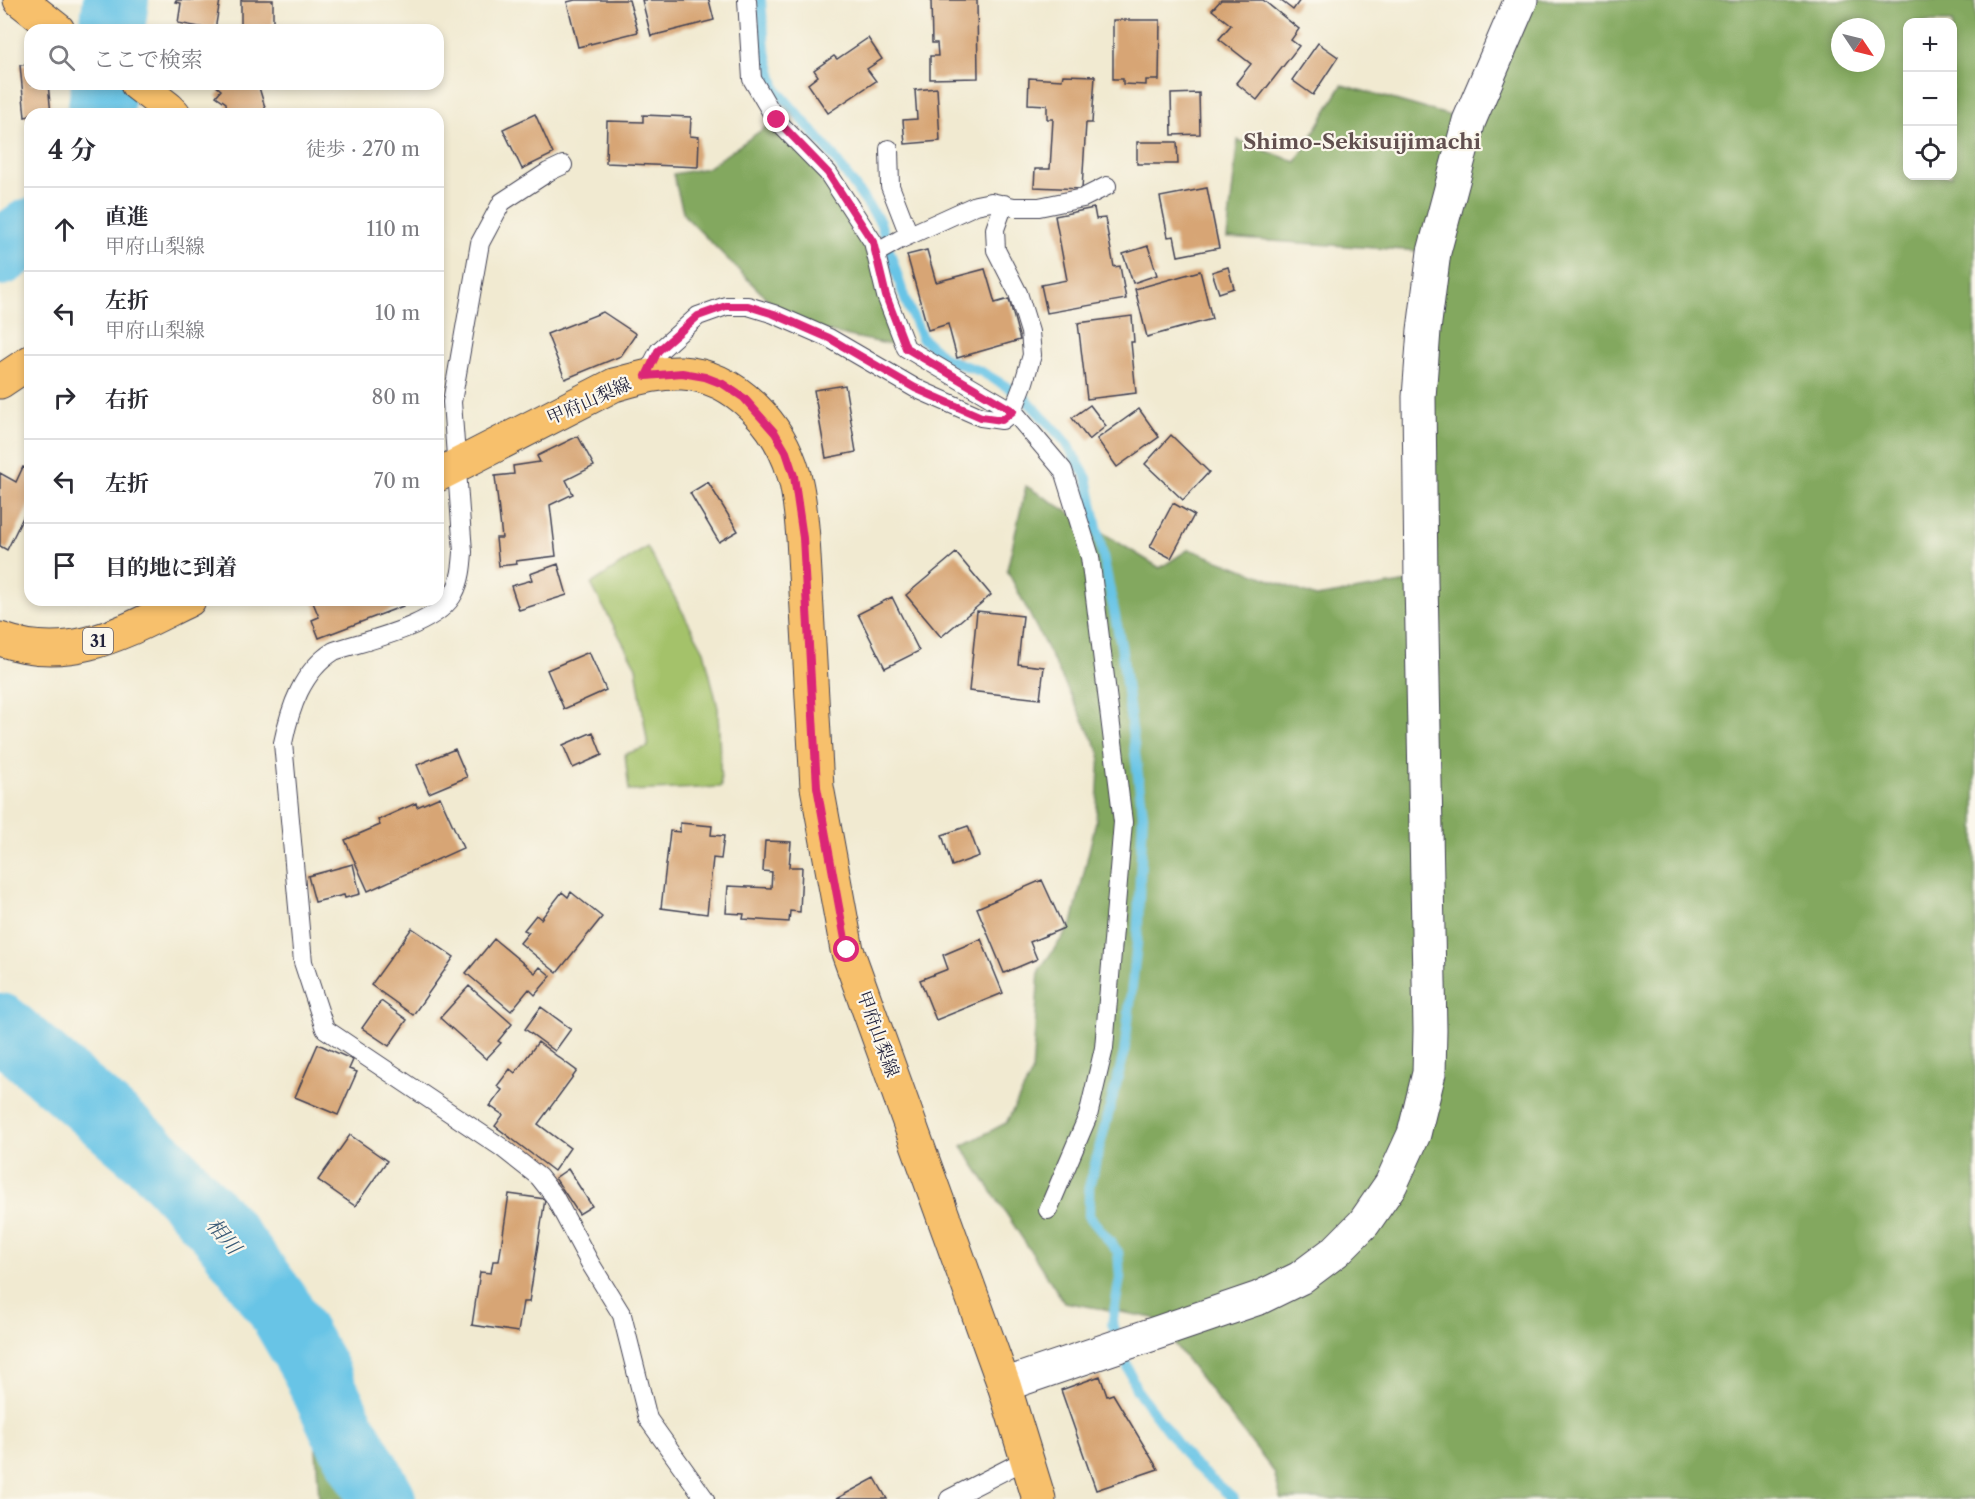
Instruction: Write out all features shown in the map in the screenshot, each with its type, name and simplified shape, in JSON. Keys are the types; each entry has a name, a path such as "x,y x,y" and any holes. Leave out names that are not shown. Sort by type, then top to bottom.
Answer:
{"main road":[{"path":"20,0 50,24"},
{"path":"144,90 167,108"},
{"path":"0,382 24,366"},
{"name":"甲府山梨線","path":"448,470 614,385 646,376 682,373 705,377 723,384 744,398 775,433 789,460 799,501 817,787 847,950 1004,1385 1039,1499"},
{"name":"31","path":"0,639 17,645 51,650 88,644 120,633 176,606"}],"street":[{"path":"1004,1385 1259,1298 1300,1278 1327,1258 1364,1223 1391,1184 1414,1134 1429,1072 1430,1030 1419,408 1424,330 1434,252 1469,121 1521,0"}],"lane":[{"path":"747,0 752,79 777,120 828,173 873,242 878,252 886,296 906,348 1014,408 1063,470 1090,558 1123,822 1104,1048 1088,1116 1048,1210"},
{"path":"889,149 890,186 904,238"},
{"path":"564,165 548,172 502,202 480,243 452,402 448,470 463,552 461,574 454,594 432,617 333,651 323,658 308,677 288,717 283,743 303,962 325,1029 501,1146 539,1177 554,1196 590,1263 622,1315 648,1419 705,1499"},
{"path":"878,252 976,205 991,202 1039,207 1083,198 1107,186"},
{"path":"646,376 658,351 698,316 726,306 748,306 774,314 829,338 915,388 981,417 1002,420 1014,408 1032,355 1030,332 1018,293 996,250 995,229 1004,204"},
{"path":"949,1499 1027,1459"}],"green space":[{"path":"1521,0 1975,0 1975,1499 1281,1499 1274,1472 1154,1318 1064,1302 962,1146 1006,1123 1032,1073 1039,970 1072,924 1096,821 1100,753 1007,570 1026,486 1160,568 1189,549 1316,597 1421,580 1434,252 1227,238 1238,140 1296,162 1342,85 1469,121"},
{"path":"776,120 873,242 906,348 792,324 684,215 673,174 707,168"},
{"path":"647,547 704,651 718,708 721,787 629,791 625,754 648,747 636,667 591,584"},
{"path":"344,1431 383,1499 319,1499 316,1449"}],"building":[{"path":"176,0 220,0 216,24 178,23 181,3 175,2"},
{"path":"241,0 273,0 273,24 241,24"},
{"path":"629,0 638,32 578,47 567,2"},
{"path":"642,0 709,0 714,20 651,36"},
{"path":"931,0 977,0 978,78 930,79 930,56 938,56 937,43 932,43"},
{"path":"1221,0 1263,0 1299,29 1291,40 1299,46 1257,100 1236,83 1251,64 1219,39 1231,25 1212,10"},
{"path":"1280,0 1300,0 1293,10"},
{"path":"1113,20 1160,20 1159,80 1146,80 1146,85 1123,84 1123,79 1113,79"},
{"path":"868,38 882,59 867,69 876,81 828,113 808,84 818,76 814,70 834,56 837,59"},
{"path":"1318,43 1338,57 1313,95 1292,80"},
{"path":"20,65 24,65 24,90 49,90 50,108 24,108"},
{"path":"1063,75 1095,76 1092,123 1086,123 1082,189 1034,187 1035,169 1050,169 1053,119 1047,119 1047,105 1028,104 1029,78 1062,80"},
{"path":"937,88 940,141 905,144 903,120 917,119 915,90"},
{"path":"221,90 260,90 265,108 226,108 226,103 216,96"},
{"path":"1199,93 1200,134 1172,135 1171,94"},
{"path":"535,114 553,154 522,169 503,129"},
{"path":"643,115 691,117 690,136 699,137 698,167 606,163 607,121 643,122"},
{"path":"1137,142 1177,142 1178,164 1137,164"},
{"path":"1207,188 1219,248 1178,256 1174,236 1168,237 1160,197"},
{"path":"1094,208 1096,219 1105,218 1114,267 1120,266 1126,299 1047,313 1041,285 1067,280 1055,216"},
{"path":"1148,246 1157,275 1133,283 1123,254"},
{"path":"927,250 936,282 985,269 995,303 1009,299 1020,340 957,358 948,324 928,330 907,255"},
{"path":"1228,267 1234,288 1219,293 1212,272"},
{"path":"1200,271 1212,319 1147,337 1135,289"},
{"path":"603,312 636,334 621,356 565,379 547,334"},
{"path":"1132,316 1134,342 1131,342 1136,393 1087,399 1078,323"},
{"path":"845,385 856,452 826,458 814,390"},
{"path":"1090,405 1106,426 1089,440 1072,418"},
{"path":"1139,409 1159,437 1117,467 1097,439"},
{"path":"1171,435 1209,472 1183,500 1145,464"},
{"path":"578,436 594,466 566,480 573,494 550,505 556,556 516,561 517,564 499,566 496,538 502,538 495,476 514,474 513,466 540,462 537,456"},
{"path":"24,467 24,515 7,550 0,546 0,473 16,482"},
{"path":"708,482 738,531 719,542 690,493"},
{"path":"1173,503 1194,515 1171,558 1150,547"},
{"path":"956,553 991,595 941,637 906,595"},
{"path":"558,564 567,595 519,610 511,586 532,580 530,574"},
{"path":"892,597 919,651 885,668 858,614"},
{"path":"314,606 403,606 319,638 312,620 319,617"},
{"path":"977,611 1023,616 1018,664 1044,667 1040,699 969,691"},
{"path":"589,652 606,690 564,709 547,670"},
{"path":"593,732 602,755 573,768 563,745"},
{"path":"455,749 467,777 429,793 417,765"},
{"path":"440,797 463,848 368,891 345,840 380,825 378,820 416,803 417,807"},
{"path":"680,823 712,826 711,835 724,836 721,859 713,858 707,914 661,908 670,831 680,832"},
{"path":"968,826 979,856 952,866 942,835"},
{"path":"765,841 791,842 789,867 802,867 800,912 790,911 789,922 743,919 744,914 726,913 728,886 771,888 772,872 763,871"},
{"path":"353,864 360,894 345,898 344,895 315,902 308,876"},
{"path":"1042,880 1064,928 1030,942 1037,959 1004,973 977,908"},
{"path":"562,892 568,897 571,892 602,917 557,973 520,943 529,932 524,930 536,915 541,919"},
{"path":"412,928 454,957 413,1015 371,985"},
{"path":"494,939 535,973 540,967 551,976 535,995 529,989 511,1011 466,973"},
{"path":"981,939 1003,993 936,1020 920,980 948,969 943,955"},
{"path":"469,986 512,1024 498,1041 501,1043 486,1059 440,1018"},
{"path":"381,1001 407,1020 389,1046 362,1028"},
{"path":"541,1007 571,1029 555,1051 525,1029"},
{"path":"538,1042 577,1071 538,1124 570,1148 554,1171 495,1126 503,1115 490,1106 502,1090 497,1086 510,1069 515,1073"},
{"path":"318,1044 353,1060 349,1069 357,1072 338,1115 295,1097"},
{"path":"350,1135 387,1161 355,1206 318,1180"},
{"path":"568,1169 592,1206 579,1214 555,1178"},
{"path":"509,1194 545,1199 529,1302 523,1302 518,1332 472,1325 480,1272 491,1273 493,1261 499,1261"},
{"path":"1100,1376 1107,1396 1113,1394 1158,1469 1096,1490 1061,1390"},
{"path":"875,1478 887,1499 836,1499"}],"waterway":[{"name":"相川","path":"113,24 116,0"},
{"path":"761,0 765,48 776,89 831,153 880,222 905,299 922,338 946,359 980,371 1023,396 1065,441 1087,478 1121,645 1143,814 1137,943 1124,1054 1089,1187 1089,1216 1118,1252 1120,1278 1112,1324 1136,1389 1192,1463 1234,1499"},
{"name":"相川","path":"101,108 103,90"},
{"name":"相川","path":"0,253 24,235"},
{"name":"相川","path":"0,1026 160,1164 223,1232 277,1304 314,1368 344,1431 383,1499"}],"district":[{"name":"Shimo-Sekisuijimachi","path":"1362,142"}],"route":[{"path":"777,120 828,173 873,242 886,296 906,348 1013,411 1002,420 981,417 915,388 829,338 774,314 748,306 726,306 698,316 658,351 646,376 682,373 705,377 723,384 744,398 760,415 775,433 786,452 799,501 803,538 817,787 847,950"}]}
